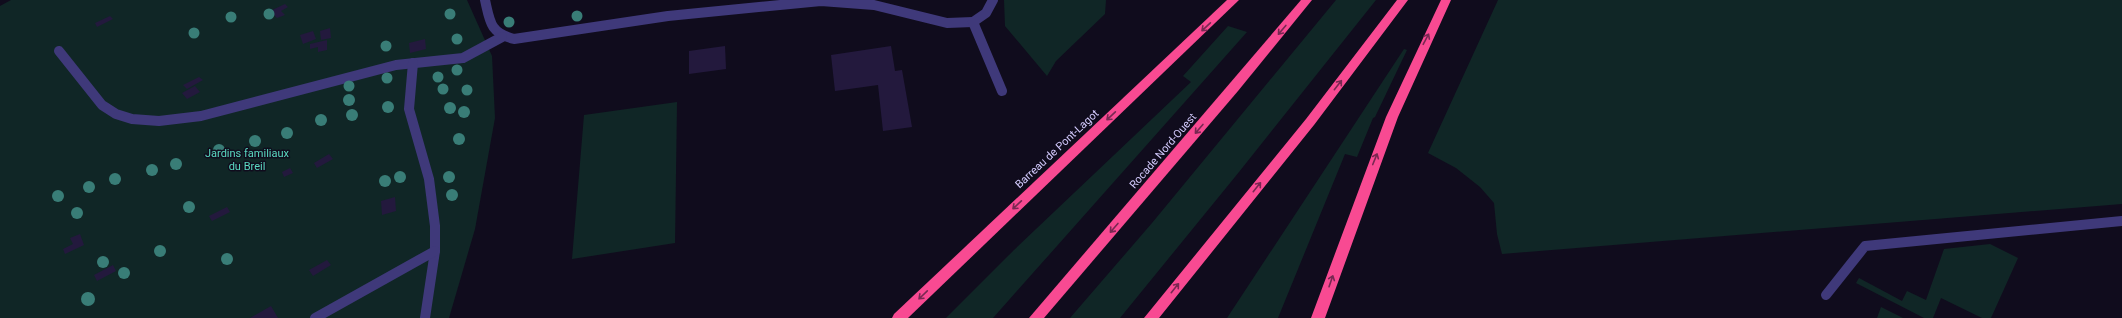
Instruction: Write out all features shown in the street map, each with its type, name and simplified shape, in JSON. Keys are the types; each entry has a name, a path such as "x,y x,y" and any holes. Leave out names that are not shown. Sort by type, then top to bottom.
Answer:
{"highway":[{"name":"Barreau de Pont-Lagot","path":"899,318 1234,0"},
{"name":"Rocade Nord-Ouest","path":"1036,318 1224,100 1307,0"},
{"path":"1151,318 1310,122 1404,0"},
{"path":"1318,318 1364,186 1419,52 1446,0"}],"street":[{"path":"485,0 491,24 496,33 502,37 527,39 668,16 820,1 874,5 947,23 972,22 986,13 993,0"},
{"path":"972,22 1002,91"},
{"path":"59,51 102,105 116,114 132,119 159,121 201,116 388,67 463,58 502,37"},
{"path":"413,63 409,110 429,179 435,226 435,251 425,318"},
{"path":"1826,295 1865,246 2122,221"},
{"path":"315,318 435,251"}],"green space":[{"name":"Jardins familiaux du Breil","path":"11,0 467,0 492,56 495,118 475,229 449,318 0,318 0,6"},
{"path":"1004,0 1106,0 1105,14 1056,61 1047,76 1005,26"},
{"path":"1336,0 1376,0 1120,318 1070,318 1152,223"},
{"path":"1498,0 2122,0 2122,204 1502,254 1497,234 1494,203 1480,187 1456,168 1428,153"},
{"path":"1228,26 1247,32 993,318 946,318 1014,250 1191,82 1183,76"},
{"path":"1404,49 1407,50 1375,117 1373,118 1357,157 1345,154 1278,318 1227,318"},
{"path":"677,102 675,243 572,259 584,115"},
{"path":"1990,244 2018,258 1991,318 1982,318 1941,298 1933,318 1924,318 1856,283 1859,278 1902,301 1907,291 1926,300 1944,249"},
{"path":"1881,307 1903,318 1877,318"}],"building":[{"path":"285,4 288,7 281,11 285,15 277,18 270,11"},
{"path":"110,16 113,19 97,27 95,23"},
{"path":"330,28 331,38 321,40 320,31"},
{"path":"313,31 316,39 303,44 300,35"},
{"path":"425,39 426,49 410,53 409,43"},
{"path":"327,40 327,50 318,52 318,47 310,49 310,44"},
{"path":"725,46 726,69 689,74 689,51"},
{"path":"891,46 895,71 902,70 912,127 883,131 878,85 835,91 831,55"},
{"path":"199,77 203,80 187,89 183,85"},
{"path":"195,86 200,92 187,99 182,93"},
{"path":"329,154 333,159 317,168 314,163"},
{"path":"290,168 293,173 284,177 282,172"},
{"path":"395,197 396,211 382,215 381,201"},
{"path":"227,207 230,212 212,221 209,216"},
{"path":"80,234 84,245 65,254 63,249 73,244 70,238"},
{"path":"327,260 331,265 313,276 309,270"},
{"path":"113,265 116,271 97,281 94,275"},
{"path":"271,306 278,318 250,318"}]}
